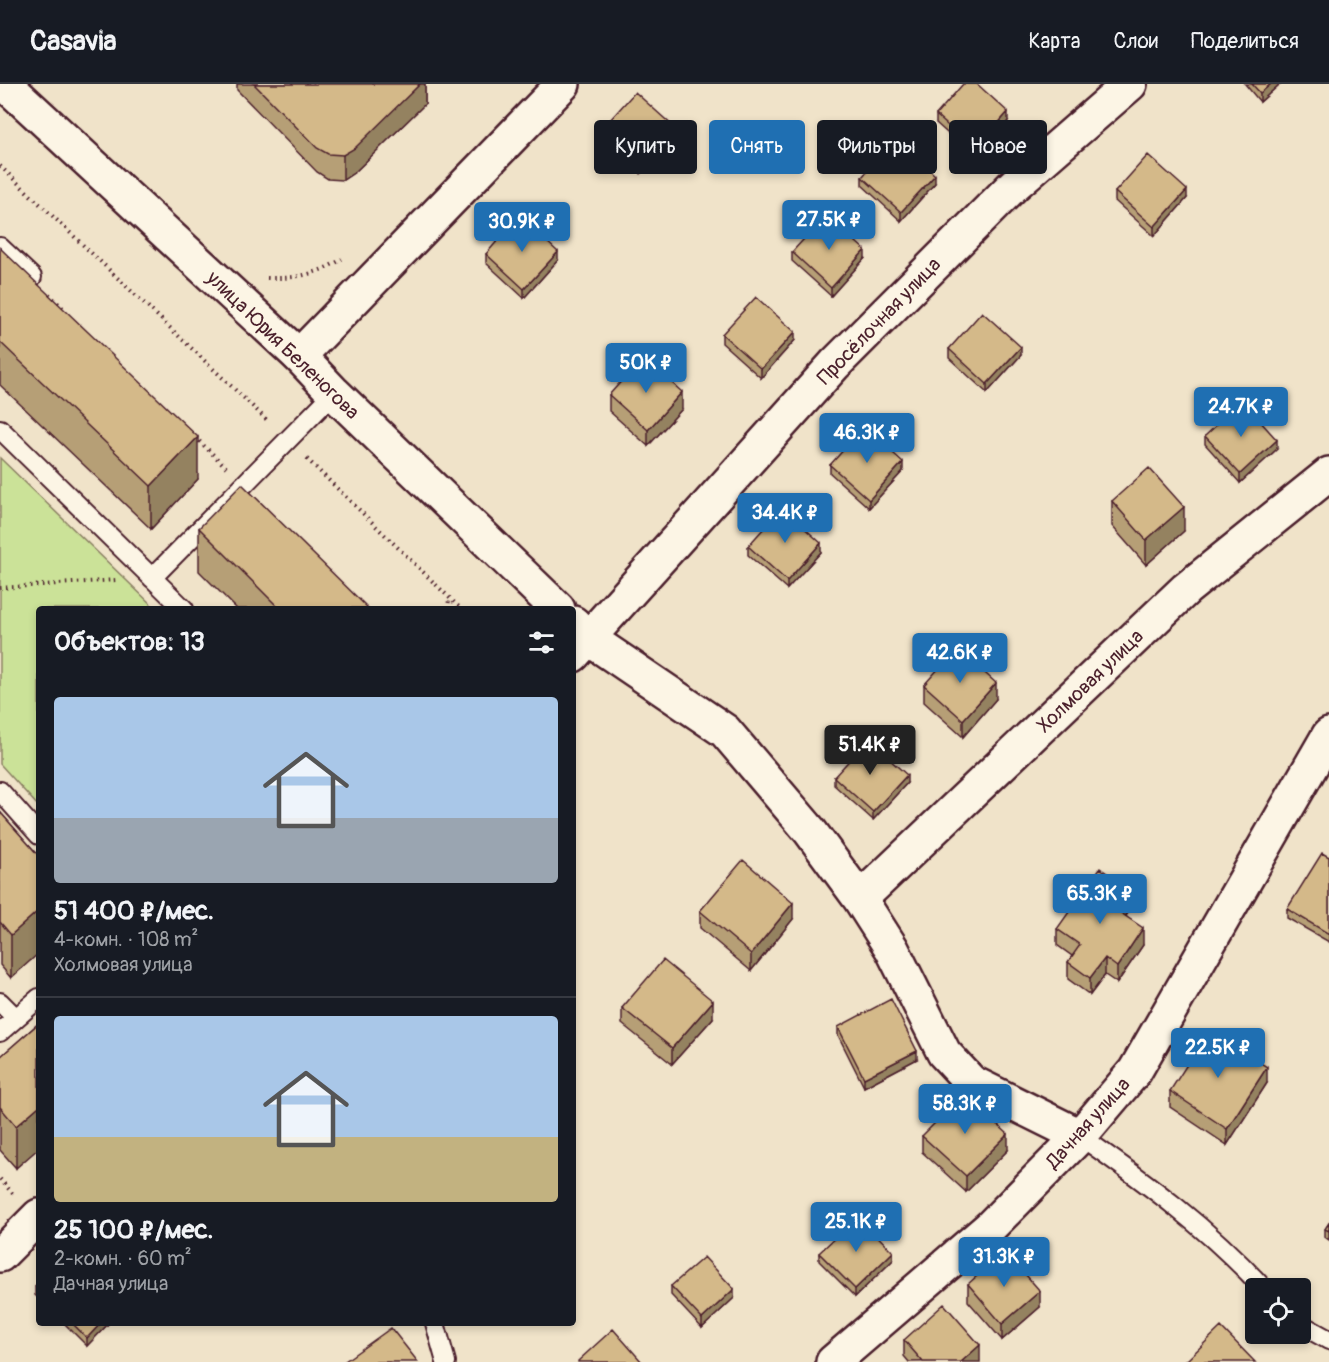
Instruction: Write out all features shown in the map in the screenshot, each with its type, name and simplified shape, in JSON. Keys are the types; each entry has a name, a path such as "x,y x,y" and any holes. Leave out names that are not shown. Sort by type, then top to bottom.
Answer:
{"street":[{"name":"улица Юрия Беленогова","path":"5,84 299,356 334,393 555,606"},
{"path":"299,356 563,84"},
{"name":"Просёлочная улица","path":"578,639 835,364 1014,185 1130,84"},
{"name":"Холмовая улица","path":"860,899 1186,589 1329,474"},
{"path":"578,639 725,731 810,831 860,899 892,949 944,1053 971,1082 1080,1136"},
{"name":"Дачная улица","path":"833,1362 989,1228 1080,1136 1135,1071 1329,735"},
{"path":"0,1255 36,1219"}],"lane":[{"path":"0,247 32,277"},
{"path":"152,578 334,393"},
{"path":"1,433 181,606"},
{"path":"0,791 36,832"},
{"path":"0,1032 36,1001"},
{"path":"0,1002 16,1018"},
{"path":"1080,1136 1163,1195 1232,1255 1254,1278"},
{"path":"436,1326 446,1362"},
{"path":"1311,1330 1329,1340"}],"path":[{"path":"0,166 288,440 458,606"},
{"path":"258,274 268,278 299,278 324,270 347,257"},
{"path":"32,277 74,318"},
{"path":"193,435 244,485"},
{"path":"0,588 152,578"},
{"path":"448,606 449,598"}],"green space":[{"path":"0,458 153,606 36,606 36,804 0,764"}],"building":[{"path":"254,84 420,84 355,148 343,155 328,154 317,148"},
{"path":"963,84 977,84 1008,112 1001,120 949,120 949,127 936,115"},
{"path":"1252,84 1271,84 1260,93"},
{"path":"635,92 666,120 610,120"},
{"path":"1148,155 1187,190 1154,227 1115,192"},
{"path":"865,174 935,175 901,212 862,177"},
{"path":"826,215 865,250 831,288 792,252"},
{"path":"519,216 558,252 524,289 486,254"},
{"path":"0,248 198,437 151,486 0,342"},
{"path":"756,297 795,332 761,369 722,334"},
{"path":"982,312 1021,347 987,384 949,349"},
{"path":"643,357 682,392 648,430 609,395"},
{"path":"1242,401 1277,440 1240,474 1205,436"},
{"path":"864,427 903,462 869,500 830,465"},
{"path":"1149,468 1184,507 1146,540 1112,501"},
{"path":"242,484 366,606 277,606 199,528"},
{"path":"782,508 821,543 787,581 748,546"},
{"path":"957,648 996,683 963,720 924,685"},
{"path":"868,740 907,775 873,812 834,777"},
{"path":"0,812 36,853 36,913 11,935 0,922"},
{"path":"1322,853 1329,857 1329,934 1287,909"},
{"path":"743,860 793,903 751,954 700,911"},
{"path":"1100,868 1132,891 1118,911 1143,928 1117,967 1105,958 1090,978 1068,962 1080,945 1057,929"},
{"path":"663,960 713,1001 672,1048 622,1008"},
{"path":"891,999 917,1051 864,1078 838,1027"},
{"path":"36,1026 36,1109 16,1126 0,1107 0,1057"},
{"path":"1209,1030 1267,1067 1227,1129 1170,1091"},
{"path":"964,1094 1008,1134 966,1176 922,1136"},
{"path":"858,1216 893,1252 855,1289 819,1253"},
{"path":"1005,1251 1040,1291 1002,1324 968,1284"},
{"path":"704,1257 734,1289 702,1319 671,1286"},
{"path":"944,1304 980,1345 961,1362 923,1362 904,1340"},
{"path":"75,1326 98,1326 87,1338"},
{"path":"1221,1327 1255,1362 1185,1362"},
{"path":"391,1328 418,1362 345,1361"},
{"path":"613,1329 642,1362 578,1362 578,1361"}]}
